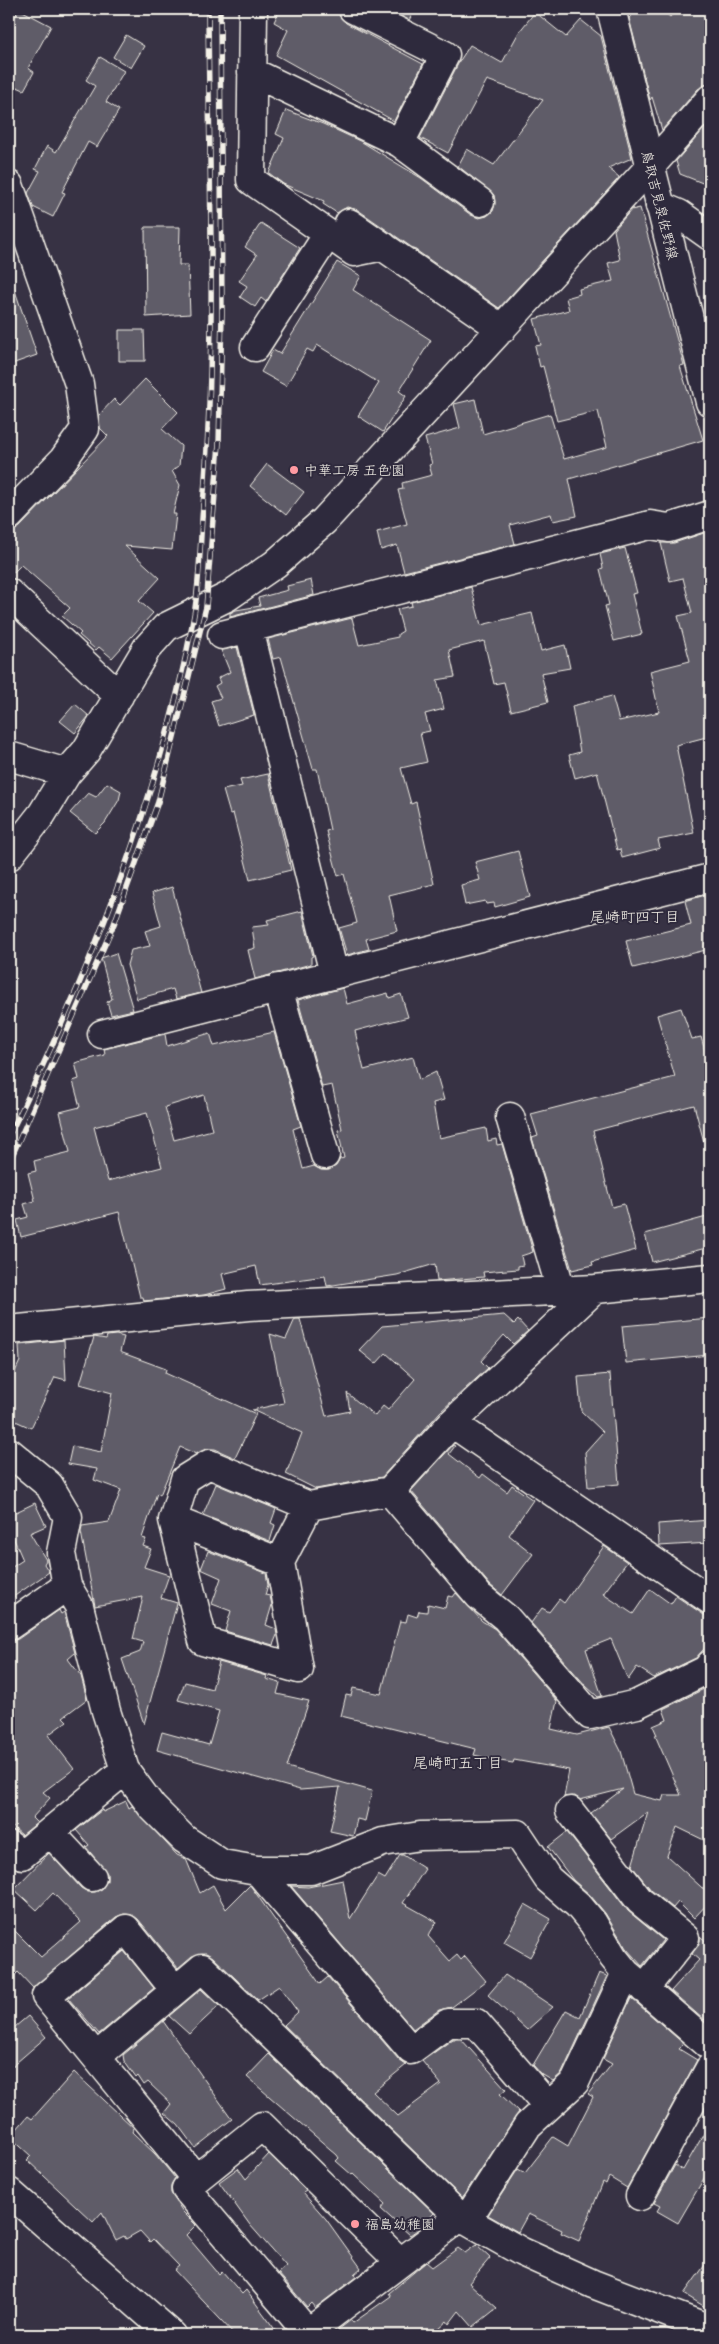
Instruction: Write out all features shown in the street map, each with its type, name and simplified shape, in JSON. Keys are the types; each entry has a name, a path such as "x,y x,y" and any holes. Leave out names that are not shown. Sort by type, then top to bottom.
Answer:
{"street":[{"path":"253,9 251,180 338,228 354,252 383,246 502,329"},
{"name":"鳥取吉見泉佐野線","path":"611,9 632,83 650,167 710,402"},
{"path":"357,10 445,55 400,143"},
{"path":"252,72 400,143 480,202"},
{"path":"9,856 42,814 68,773 86,751 147,648 166,627 227,597 275,564 324,521 502,329 710,99"},
{"path":"9,185 80,384 85,429 63,460 9,516"},
{"path":"660,206 678,214 710,236"},
{"path":"255,348 338,228"},
{"path":"222,635 650,525 669,528 710,515"},
{"path":"9,593 119,696"},
{"path":"249,629 334,974"},
{"path":"9,756 68,773"},
{"path":"102,1034 710,878"},
{"path":"278,988 325,1156"},
{"path":"510,1117 561,1290"},
{"path":"9,1330 248,1306 595,1289 710,1278"},
{"path":"309,1506 280,1562 299,1669 203,1641 172,1520 185,1479 210,1464 309,1506 390,1491 452,1423 595,1289"},
{"path":"452,1423 710,1600"},
{"path":"9,1452 49,1485 68,1517 61,1553 67,1586 79,1606 106,1711 126,1770 152,1807 184,1839 222,1864 257,1870 311,1870 383,1842 420,1836 518,1834 548,1880 578,1905 593,1923 613,1957 635,1981 710,2046"},
{"path":"390,1491 479,1596 506,1618 590,1715 637,1704 706,1670 710,1665"},
{"path":"172,1520 280,1562"},
{"path":"9,1626 67,1586"},
{"path":"13,1857 50,1832 126,1770"},
{"path":"400,2262 262,2126 186,2188 306,2334 400,2262 463,2219 528,2125 547,2105 561,2096 575,2082 635,1981 685,1938 640,1901 570,1810"},
{"path":"50,1832 92,1877"},
{"path":"257,1870 411,2050 448,2023 476,2022 547,2105"},
{"path":"175,1990 126,1929 46,1996 196,2179"},
{"path":"96,2056 202,1968 463,2219 522,2252 593,2284 710,2329"},
{"path":"640,2196 710,2068"},
{"path":"9,2192 172,2335"}],"building":[{"path":"19,9 51,26 28,68 34,72 24,90 17,87 9,102 9,27"},
{"path":"280,9 338,9 340,17 346,23 423,64 394,121 276,55 288,30 274,22"},
{"path":"387,9 416,9 409,20"},
{"path":"638,9 661,9 670,17 678,9 702,9 710,18 710,84 698,89 662,130 652,97 650,100 629,18"},
{"path":"535,12 566,37 581,20 601,36 632,158 608,168 619,177 618,179 499,308 358,210 347,207 337,213 323,204 324,201 283,184 269,173 284,138 276,134 286,110 362,142 421,178 471,215 479,218 487,216 493,211 495,204 494,195 458,166 467,149 494,165 543,100 487,80 448,153 420,138 459,62 470,45 502,63 519,32"},
{"path":"126,35 144,46 131,68 113,57"},
{"path":"100,57 124,71 106,102 119,110 97,147 88,142 62,192 65,193 53,217 33,207 28,193 40,171 35,169 47,146 56,152 95,86 86,80"},
{"path":"710,122 710,186 680,174 676,161"},
{"path":"640,208 684,365 680,366 703,440 569,479 577,516 553,521 551,514 510,525 515,544 404,572 397,545 381,550 377,532 407,524 398,490 403,489 402,483 432,475 429,465 432,464 425,438 460,428 454,404 475,399 483,434 550,414 564,459 607,447 598,411 557,421 543,366 540,367 535,346 541,345 534,319 569,310 566,298 580,294 579,289 613,281 608,263 620,260 614,230 631,210"},
{"path":"261,223 300,248 266,302 261,298 255,307 240,297 247,286 239,281 257,255 245,247"},
{"path":"145,227 180,227 179,265 188,265 190,314 146,317"},
{"path":"337,262 361,276 353,290 431,340 399,391 406,396 383,432 358,416 379,383 317,345 313,352 307,349 286,386 261,372 273,350 280,354"},
{"path":"12,282 37,355 9,365 9,283"},
{"path":"119,330 144,330 145,361 119,361"},
{"path":"145,379 178,412 162,429 181,446 179,466 172,471 180,485 173,514 176,514 172,550 125,546 160,578 139,601 153,613 112,658 99,647 96,650 79,635 81,633 62,616 70,608 21,565 9,577 9,534 20,527 108,436 100,428 99,415 114,399 120,405"},
{"path":"267,464 304,492 286,515 250,486"},
{"path":"710,531 710,736 676,745 694,833 658,840 660,848 622,858 620,849 617,850 597,772 575,778 569,755 580,752 572,706 612,696 619,721 659,712 650,671 690,661 678,616 692,613 683,578 670,581 661,543 674,543"},
{"path":"625,548 637,593 632,594 642,634 614,641 605,606 609,605 600,569 603,568 600,554"},
{"path":"311,580 314,595 230,617 230,613 236,610 260,606 258,598 288,590 287,586"},
{"path":"471,587 481,625 532,613 541,651 565,645 570,668 541,673 548,702 511,711 504,682 494,684 484,641 449,650 455,677 437,680 444,709 425,714 430,731 420,733 427,762 401,768 411,804 416,802 434,884 389,895 397,931 366,939 369,949 347,955 339,928 357,923 344,874 338,876 326,831 330,830 317,769 313,769 281,657 273,659 268,639 352,618 359,645 398,637 398,634 403,631 397,609 412,606 411,602"},
{"path":"237,647 254,715 219,726 211,701 221,698 215,686 220,683 218,678 230,672 221,650"},
{"path":"75,704 89,716 75,733 60,721"},
{"path":"268,774 291,870 250,880 233,813 230,814 223,790 242,786 240,780"},
{"path":"107,783 121,791 119,800 105,823 95,833 70,813 88,793 96,797"},
{"path":"518,851 530,897 495,907 494,903 486,904 485,901 465,905 461,885 480,880 475,862"},
{"path":"172,887 201,993 176,999 173,989 137,999 127,965 131,950 150,946 145,931 161,926 152,893"},
{"path":"705,895 710,916 710,949 633,968 626,941 691,925 685,901"},
{"path":"302,911 313,956 311,957 311,964 255,979 248,950 255,948 252,927 269,925 267,920"},
{"path":"116,953 133,1010 111,1015 107,1002 112,999 101,958"},
{"path":"343,988 347,1004 388,993 389,998 401,994 408,1017 355,1031 364,1070 413,1057 419,1080 436,1072 444,1100 433,1103 439,1138 486,1128 488,1141 496,1139 497,1145 502,1144 533,1252 521,1256 523,1265 518,1266 518,1269 483,1272 484,1277 437,1281 435,1264 397,1275 327,1286 325,1276 260,1285 256,1266 222,1274 226,1289 204,1295 144,1301 143,1297 140,1297 119,1212 21,1237 17,1220 28,1217 24,1204 35,1201 28,1173 36,1171 34,1161 70,1152 60,1112 80,1107 73,1081 79,1079 75,1063 105,1055 104,1049 165,1034 167,1046 210,1033 214,1046 274,1032 301,1126 293,1129 303,1169 314,1166 321,1170 329,1170 336,1166 340,1159 344,1158 338,1130 342,1129 332,1085 322,1087 298,1000","holes":["204,1095 212,1130 174,1140 165,1107","147,1113 162,1167 108,1181 94,1127"]},
{"path":"681,1008 692,1039 701,1037 707,1058 710,1056 710,1141 704,1142 694,1105 593,1131 612,1207 624,1204 636,1250 592,1262 593,1265 572,1270 532,1138 538,1136 531,1114 675,1077 657,1015"},
{"path":"710,1216 710,1247 652,1262 645,1234"},
{"path":"504,1315 514,1324 518,1320 528,1331 513,1344 504,1335 481,1361 488,1368 440,1412 382,1477 316,1489 286,1474 302,1433 252,1410 284,1403 270,1334 286,1339 295,1319 300,1319 326,1416 350,1411 347,1393 375,1416 383,1406 388,1410 415,1379 386,1353 376,1364 359,1350 382,1326"},
{"path":"710,1318 710,1355 626,1363 622,1326"},
{"path":"116,1335 124,1337 120,1352 166,1369 165,1373 256,1414 235,1458 215,1449 207,1449 196,1454 180,1447 160,1495 157,1493 142,1538 146,1539 143,1546 151,1549 144,1567 169,1575 161,1598 177,1603 144,1724 122,1659 140,1652 143,1642 133,1639 143,1597 95,1606 81,1532 82,1526 109,1522 121,1490 94,1480 97,1469 68,1464 72,1446 101,1452 112,1393 80,1384 94,1337 106,1339 107,1336"},
{"path":"64,1340 66,1380 55,1377 31,1428 9,1418 9,1385 20,1361 19,1345"},
{"path":"610,1374 619,1484 588,1487 585,1452 603,1432 581,1411 578,1377"},
{"path":"453,1445 455,1446 449,1454 480,1478 483,1474 507,1492 512,1485 533,1500 509,1535 533,1554 502,1595 490,1585 411,1491"},
{"path":"216,1484 276,1509 271,1523 275,1525 270,1541 203,1515"},
{"path":"9,1500 16,1512 35,1503 46,1526 30,1533 46,1560 44,1564 49,1572 9,1600 9,1569 23,1560 9,1528"},
{"path":"710,1520 710,1543 659,1546 658,1524"},
{"path":"604,1546 627,1562 603,1594 633,1614 650,1589 671,1604 676,1596 710,1619 710,1642 696,1658 654,1678 637,1667 628,1680 611,1639 586,1649 602,1696 598,1697 586,1686 531,1623 542,1608 549,1612 559,1599 564,1603"},
{"path":"208,1551 266,1573 268,1585 265,1595 270,1596 272,1605 266,1625 276,1629 277,1635 273,1645 225,1631 231,1611 212,1604 221,1578 201,1569"},
{"path":"456,1593 482,1621 495,1629 557,1701 551,1729 577,1735 609,1727 621,1751 633,1794 662,1801 664,1795 681,1795 655,1735 657,1735 653,1726 667,1720 663,1709 710,1686 710,1843 677,1827 667,1856 710,1895 710,1901 694,1918 678,1902 673,1908 651,1890 632,1866 648,1812 611,1839 591,1813 623,1789 580,1800 575,1796 564,1797 569,1770 514,1760 513,1763 500,1761 474,1755 476,1749 341,1716 346,1695 351,1696 353,1688 381,1694 400,1621 406,1622 408,1614 417,1617 419,1611 427,1612 428,1604 445,1608 448,1596 453,1597"},
{"path":"59,1610 61,1614 64,1612 75,1653 68,1659 81,1676 87,1699 63,1717 67,1721 48,1735 74,1769 43,1792 50,1798 32,1818 37,1823 22,1835 9,1824 9,1642 18,1639"},
{"path":"219,1662 267,1676 266,1679 280,1683 277,1694 309,1701 287,1767 372,1791 365,1821 357,1819 353,1836 330,1831 340,1787 300,1790 157,1750 162,1732 209,1745 219,1711 178,1700 185,1682 212,1689"},
{"path":"126,1801 129,1808 132,1806 177,1855 186,1859 200,1893 213,1885 226,1909 250,1885 320,1984 328,1977 399,2060 406,2065 373,2092 398,2116 441,2084 422,2061 453,2039 461,2039 506,2089 500,2094 519,2112 462,2198 284,2025 298,2012 279,1986 258,2000 213,1957 206,1953 192,1956 178,1968 138,1919 132,1915 124,1914 116,1917 33,1988 18,1972 9,1981 9,1925 41,1957 81,1922 53,1893 37,1910 14,1889 49,1853 81,1888 88,1892 102,1889 107,1881 107,1873 86,1847 89,1845 76,1830 102,1810 103,1812"},
{"path":"567,1832 628,1911 663,1940 642,1966 626,1948 605,1913 590,1895 573,1880 548,1847"},
{"path":"400,1855 425,1869 403,1903 437,1922 428,1936 450,1961 457,1955 461,1960 465,1956 486,1981 452,2007 439,2010 413,2029 291,1886 308,1887 343,1880 350,1919 378,1875 385,1879"},
{"path":"525,1904 551,1919 530,1957 504,1942"},
{"path":"700,1936 710,1945 710,2014 704,2020 671,1991 699,1960 692,1954 700,1941"},
{"path":"124,1951 154,1988 99,2034 68,1998"},
{"path":"599,1973 607,1976 562,2073 553,2081 541,2074 533,2065 566,2010 580,2017"},
{"path":"505,1975 553,2007 527,2030 488,1995"},
{"path":"201,1989 219,2006 189,2034 169,2016"},
{"path":"631,1998 684,2044 679,2049 697,2060 627,2188 609,2177 606,2184 603,2182 579,2241 561,2233 562,2230 528,2214 518,2232 488,2215 518,2169 525,2173 553,2137 568,2146 593,2097 588,2094 612,2064 603,2059"},
{"path":"28,2016 46,2037 9,2069 9,2032"},
{"path":"163,2021 232,2119 195,2148 178,2125 164,2113 171,2104 148,2082 144,2085 138,2076 136,2078 124,2061 123,2055"},
{"path":"269,2054 434,2213 420,2228 410,2235 381,2209 385,2204 336,2161 339,2158 337,2155 247,2077"},
{"path":"74,2072 134,2128 132,2132 155,2154 175,2178 171,2185 171,2193 183,2212 196,2225 186,2235 219,2274 222,2271 242,2294 246,2290 279,2335 235,2335 174,2270 179,2266 153,2239 150,2242 140,2231 126,2239 124,2236 116,2240 102,2212 93,2222 27,2160 31,2156 10,2137 28,2116 32,2119"},
{"path":"710,2123 710,2168 678,2223 657,2211 660,2206 654,2203 675,2165 683,2170"},
{"path":"269,2154 306,2191 303,2193 326,2219 361,2268 354,2274 356,2277 315,2308 311,2303 307,2307 278,2273 286,2266 250,2225 219,2182 238,2168 246,2179"},
{"path":"476,2245 490,2258 469,2283 497,2308 473,2327 459,2311 449,2324 447,2321 431,2335 336,2335 334,2333 351,2320 353,2323 391,2296 389,2293 426,2262 432,2267 458,2248 465,2253"},
{"path":"710,2258 710,2310 684,2294"}],"railway":[{"path":"9,1136 68,1010 120,882 162,750 180,683 194,615 199,574 210,381 211,257 208,9"},
{"path":"9,1163 114,924 158,802 206,607 219,444 222,314 220,9"}],"place":[{"name":"中華工房 五色園","path":"294,470"},
{"name":"福島幼稚園","path":"355,2224"}],"district":[{"name":"尾崎町四丁目","path":"635,917"},
{"name":"尾崎町五丁目","path":"458,1763"}]}
